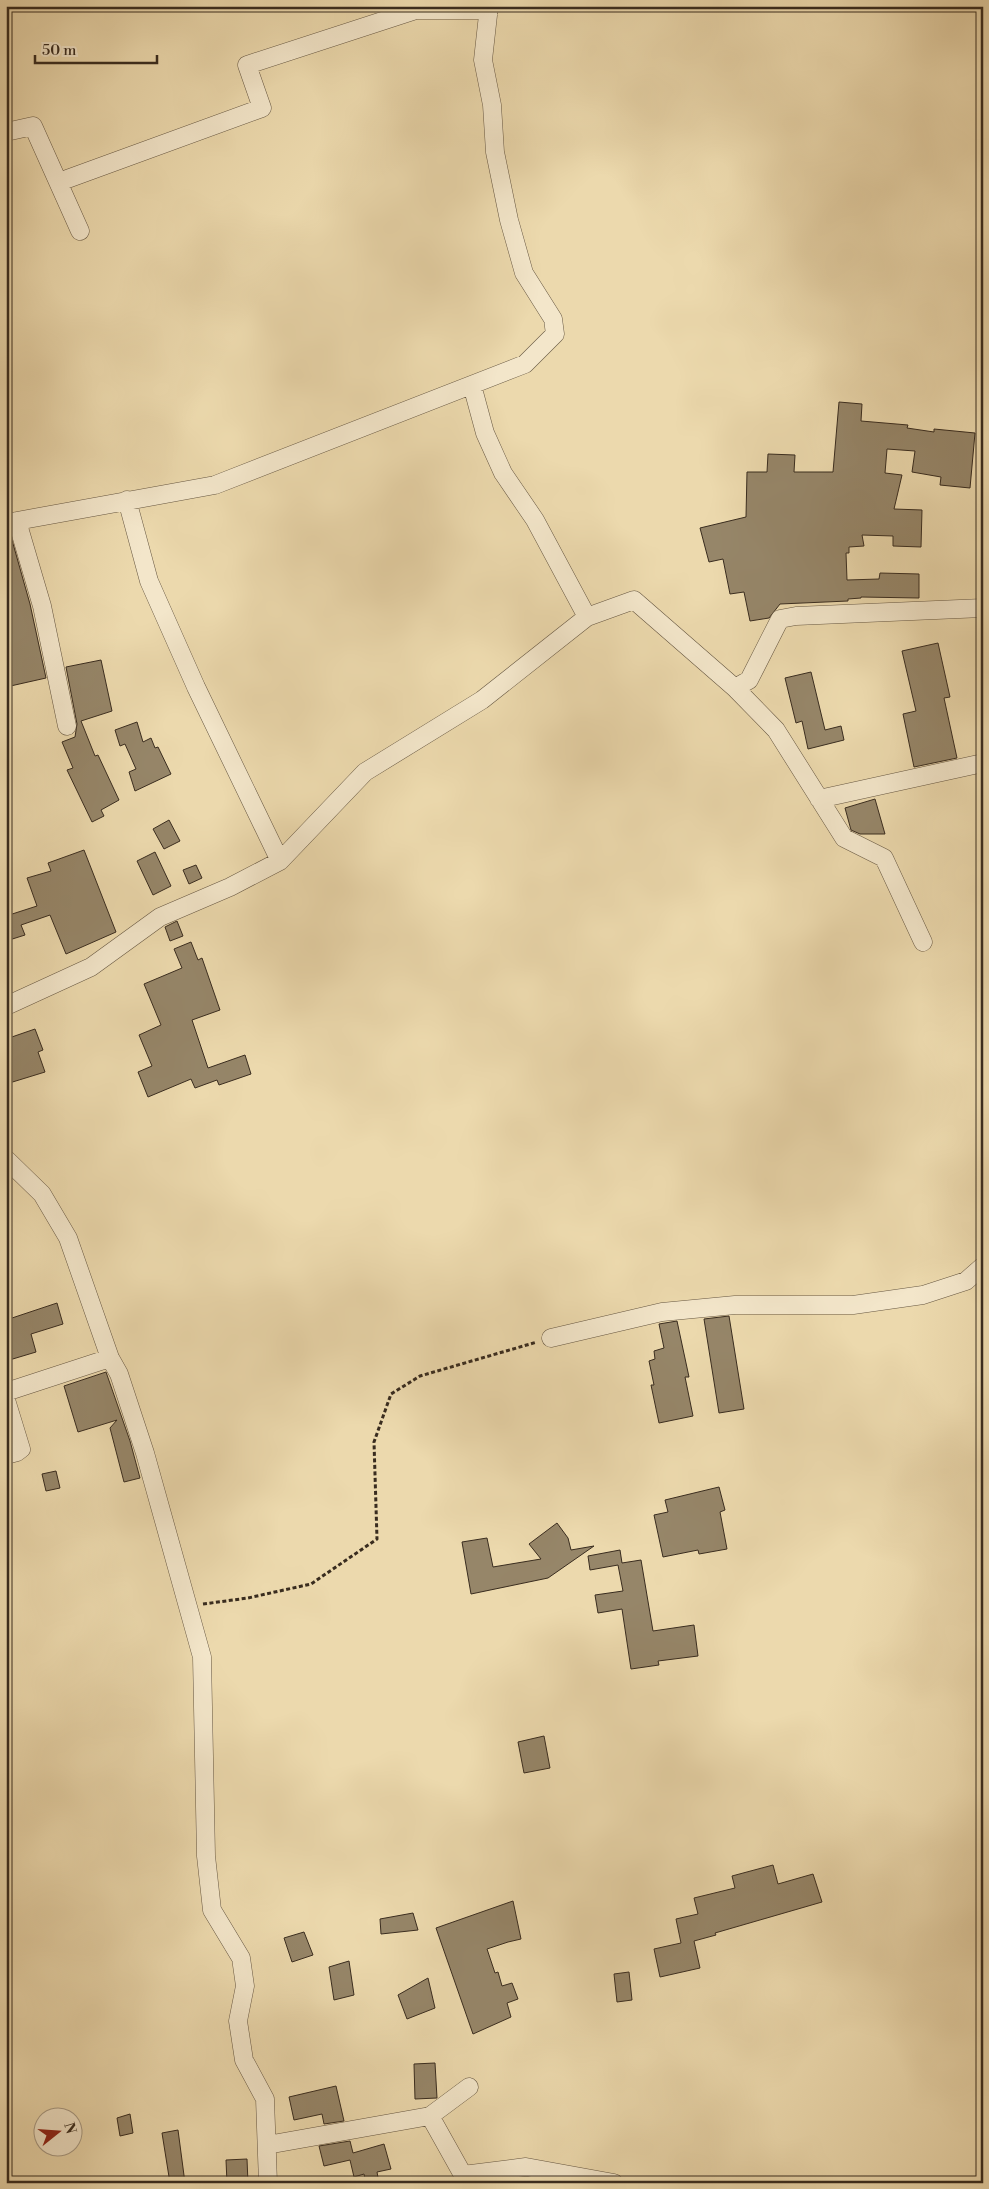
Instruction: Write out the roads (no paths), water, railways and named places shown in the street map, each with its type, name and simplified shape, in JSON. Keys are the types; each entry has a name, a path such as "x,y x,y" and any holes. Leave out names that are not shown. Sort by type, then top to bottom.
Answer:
{"street":[{"path":"59,182 262,108 247,65 416,10 489,8 483,60 492,105 495,152 507,211 524,273 553,319 555,334 525,364 215,485 12,522 42,606 67,726"},
{"path":"6,132 33,126 80,231"},
{"path":"472,385 485,433 503,473 535,520 587,617"},
{"path":"127,500 149,581 196,687 280,861"},
{"path":"6,1006 91,967 160,917 230,887 280,861 365,772 482,700 587,617 634,600 735,688 776,730 844,838 884,858 923,942"},
{"path":"735,688 749,680 780,619 796,616 983,608"},
{"path":"819,799 983,763"},
{"path":"6,1160 42,1194 68,1238 110,1358 119,1374 145,1453 202,1657 206,1856 212,1910 241,1958 245,1986 238,2021 244,2060 265,2098 268,2183"},
{"path":"552,1338 662,1312 735,1305 853,1305 923,1295 966,1281 983,1266"},
{"path":"6,1455 21,1449 6,1400 6,1394 9,1391 110,1358"},
{"path":"267,2145 430,2116 469,2087"},
{"path":"430,2116 466,2179 526,2167 614,2183"}]}
